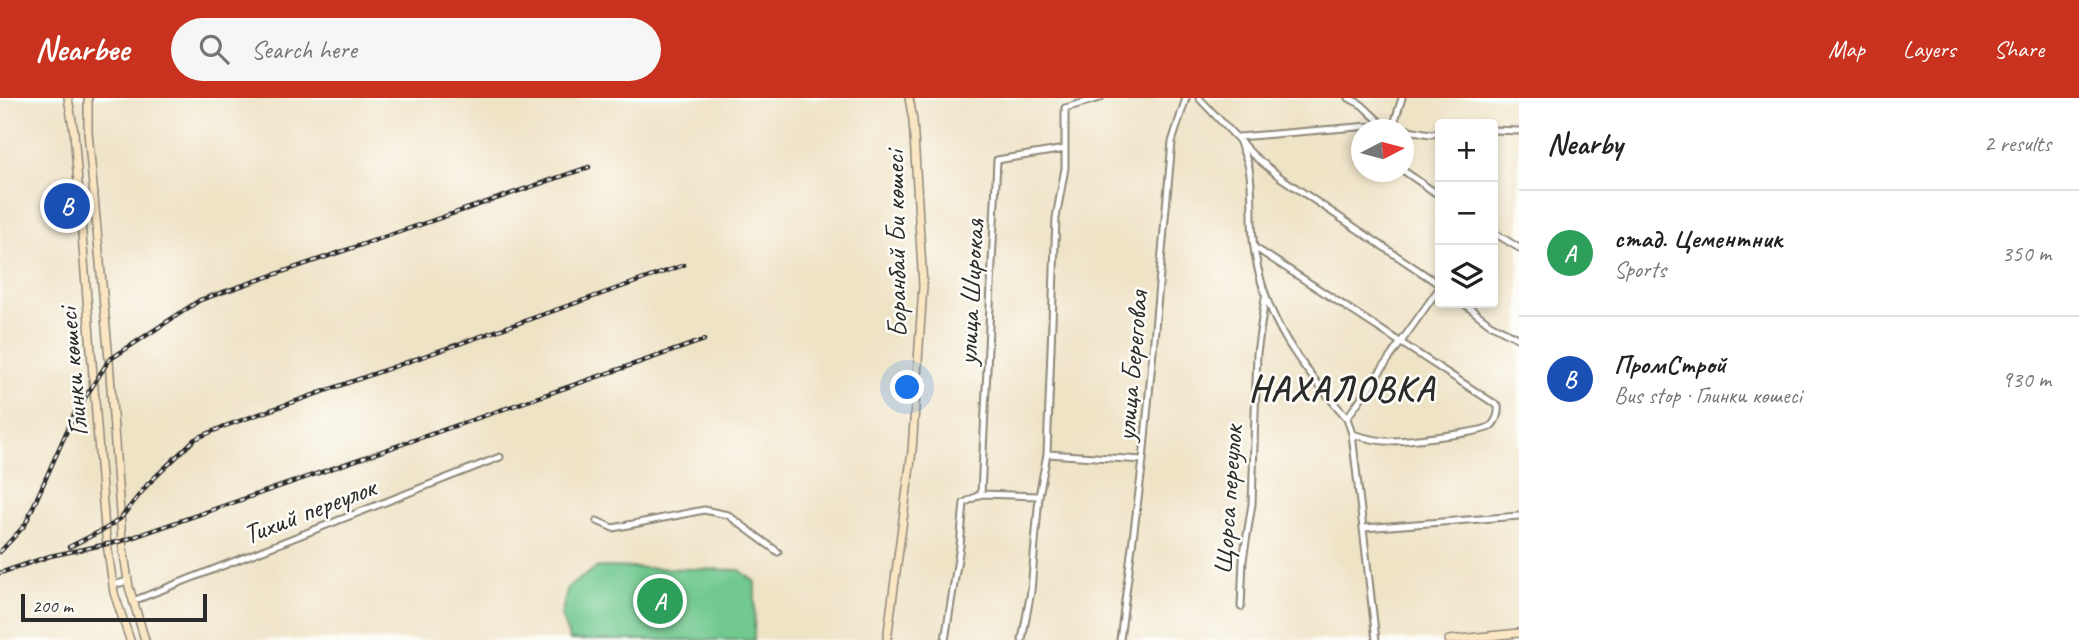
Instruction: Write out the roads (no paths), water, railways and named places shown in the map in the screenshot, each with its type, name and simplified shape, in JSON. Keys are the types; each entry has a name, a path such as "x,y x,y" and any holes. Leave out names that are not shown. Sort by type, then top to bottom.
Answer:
{"main road":[{"name":"Глинки көшесі","path":"68,98 74,132 105,529 113,585 130,640"},
{"name":"Глинки көшесі","path":"88,98 88,132 103,287 120,519 128,581 145,640"},
{"name":"Боранбай Би көшесі","path":"887,640 912,451 923,286 913,120 909,98"},
{"path":"86,291 103,287"},
{"path":"1449,640 1519,633"}],"street":[{"path":"1022,640 1031,592 1039,496 1047,454 1056,218 1065,167 1065,108 1100,98"},
{"name":"улица Береговая","path":"1121,640 1143,460 1172,142 1186,98"},
{"path":"1199,98 1252,155 1280,177 1435,283"},
{"path":"1349,98 1362,105 1376,119"},
{"path":"1395,119 1402,98"},
{"path":"1238,138 1351,128"},
{"path":"1498,130 1519,131"},
{"path":"1414,131 1435,134"},
{"path":"1238,138 1248,167 1254,247 1265,298 1286,340 1310,375 1347,418 1352,435 1376,640"},
{"name":"улица Широкая","path":"981,494 997,160 1065,149"},
{"path":"1414,178 1435,193"},
{"path":"1498,235 1519,248"},
{"path":"1254,247 1498,406 1497,418 1488,428 1463,433 1384,441 1352,435"},
{"path":"1347,418 1435,293"},
{"name":"Щорса переулок","path":"1241,607 1243,560 1252,504 1257,353 1265,298"},
{"path":"1469,308 1490,324 1519,339"},
{"path":"1047,454 1143,460"},
{"name":"Тихий переулок","path":"133,601 500,457"},
{"path":"945,640 964,503 981,494 1039,496"},
{"path":"597,521 612,528 704,510 728,515 778,552"},
{"path":"1364,528 1519,516"},
{"path":"113,585 128,581"}],"railway":[{"path":"0,552 25,525 74,415 109,360 200,300 589,167"},
{"path":"69,547 120,519 148,484 195,439 225,426 684,265"},
{"path":"0,573 50,556 122,541 704,340"}],"place":[{"name":"ПромСтрой","path":"67,206"},
{"name":"стад. Цементник","path":"660,601"}],"district":[{"name":"НАХАЛОВКА","path":"1342,388"}]}
